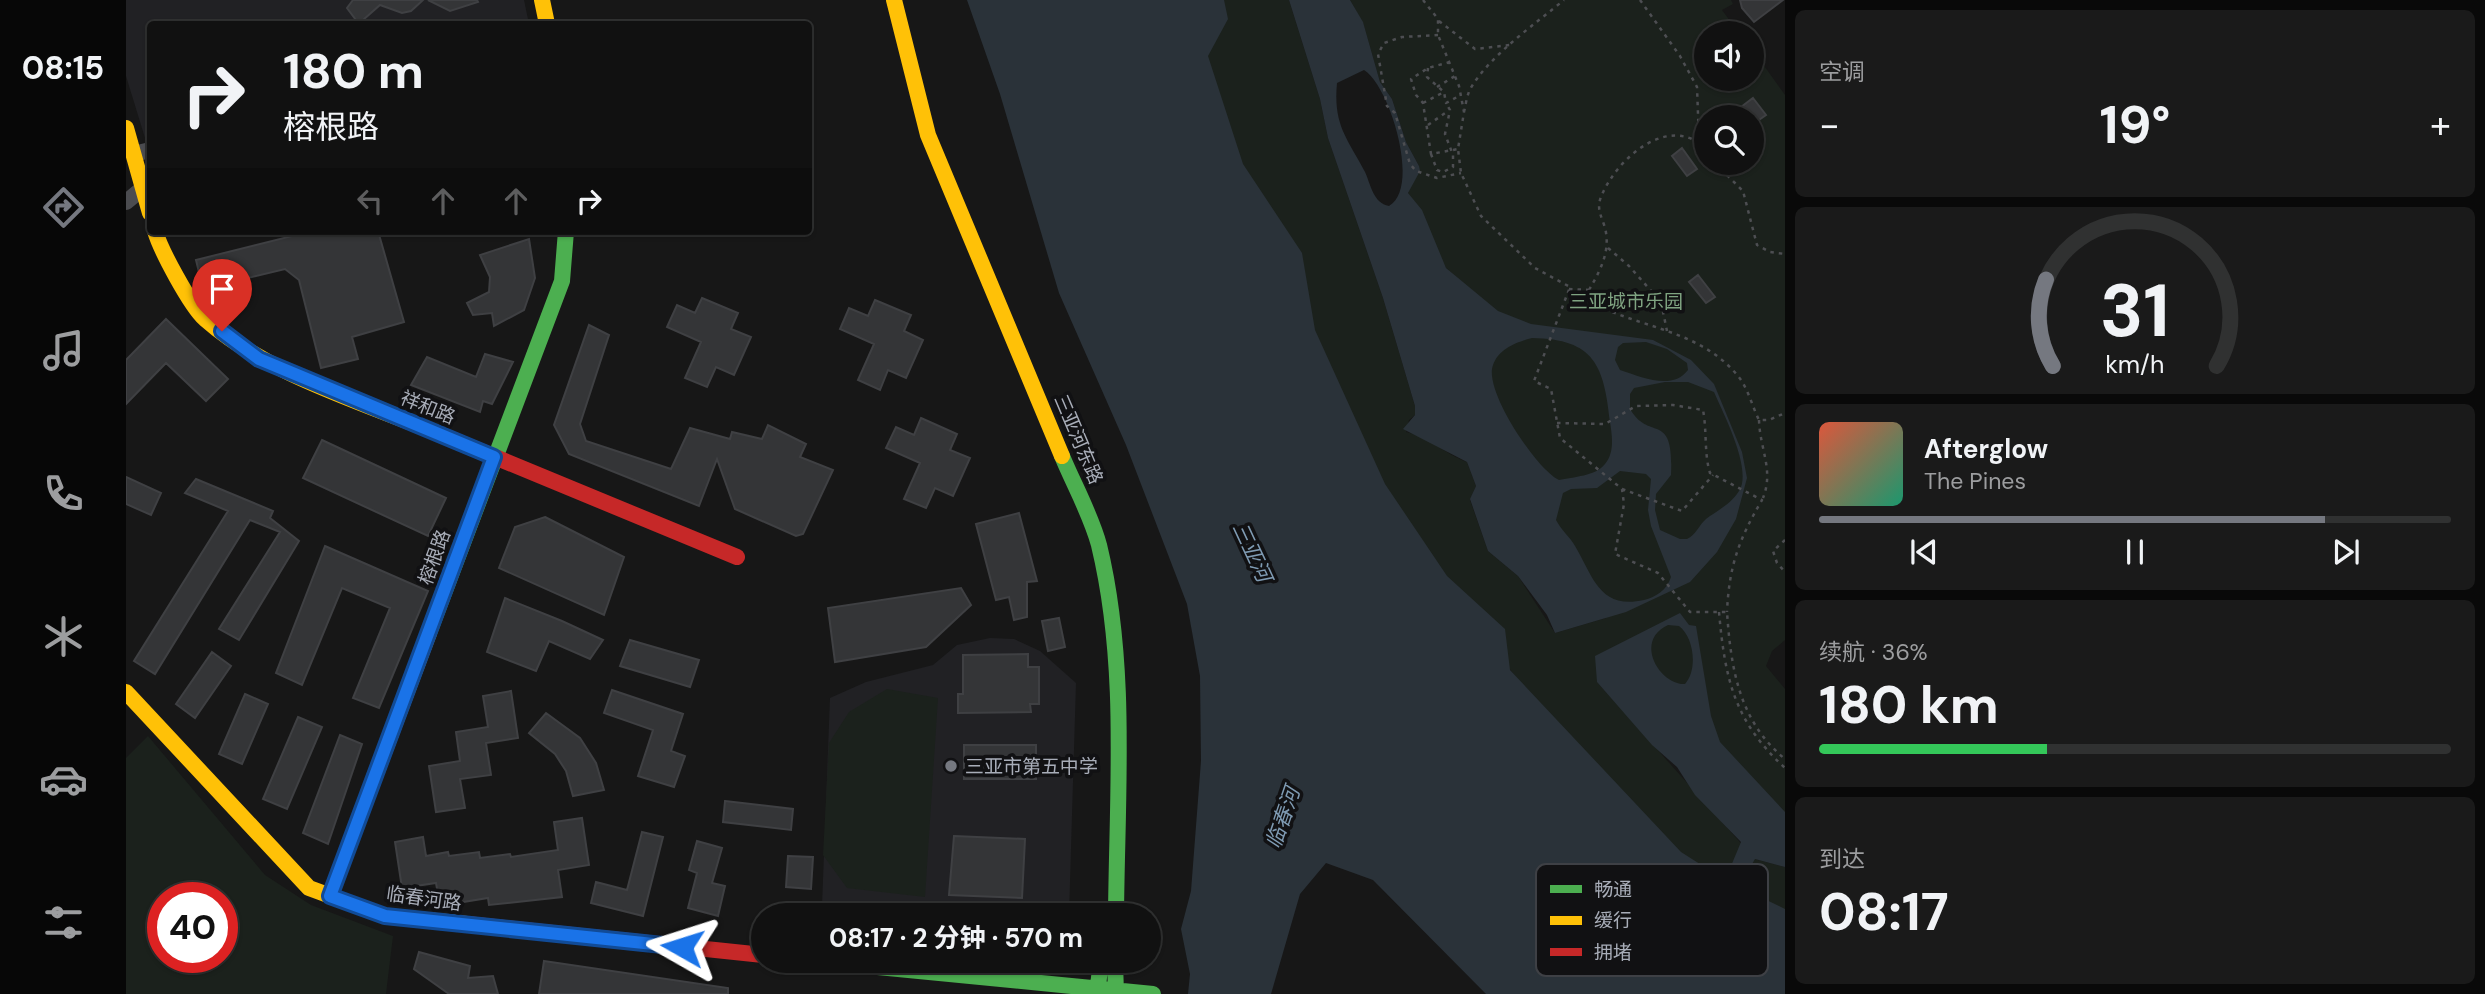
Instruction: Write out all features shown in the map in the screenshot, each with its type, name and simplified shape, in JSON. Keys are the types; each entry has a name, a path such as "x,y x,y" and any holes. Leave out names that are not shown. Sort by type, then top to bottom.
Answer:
{"street":[{"path":"541,0 546,21"},
{"name":"三亚河东路","path":"880,0 919,141 1070,503 1093,577 1105,673 1104,903"},
{"name":"三亚河东路","path":"894,0 928,135 1098,542 1114,624 1118,669 1116,903"},
{"path":"126,128 147,203"},
{"path":"134,154 147,151"},
{"path":"126,202 143,188"},
{"name":"祥和路","path":"157,235 160,247 203,317 259,359 737,557"},
{"name":"榕根路","path":"330,896 562,281 566,235"},
{"name":"临春河路","path":"126,691 309,888 385,916 751,954"},
{"path":"925,973 1106,993 1153,994"},
{"path":"1103,973 1106,993"},
{"path":"1106,993 1112,973"}],"path":[{"path":"1423,0 1438,19 1475,49 1513,45"},
{"path":"1564,0 1520,34 1513,45 1471,87 1458,149 1461,173 1481,216 1535,268 1566,283 1569,289"},
{"path":"1640,0 1680,56 1696,87 1697,105"},
{"path":"1438,19 1438,35 1451,61 1464,112"},
{"path":"1438,35 1402,37 1384,43 1378,54 1387,106 1395,113 1410,164 1416,171 1437,178 1461,173"},
{"path":"1429,68 1426,77 1444,92 1450,110 1445,134 1451,149 1453,167 1443,172 1434,168 1423,103 1416,95 1411,79 1429,68 1451,61"},
{"path":"1437,87 1456,76"},
{"path":"1423,103 1444,92"},
{"path":"1446,103 1460,96"},
{"path":"1428,125 1450,110"},
{"path":"1589,290 1600,272 1607,247 1605,228 1599,213 1600,198 1630,157 1650,140 1672,134 1694,138"},
{"path":"1431,154 1458,149"},
{"path":"1727,175 1743,191 1757,245 1770,253 1785,254"},
{"path":"1607,247 1629,266 1661,302 1667,331"},
{"path":"1569,289 1589,290"},
{"path":"1569,289 1556,316 1534,381 1551,389 1560,438 1622,489 1682,510 1713,475"},
{"path":"1589,290 1597,305 1703,345 1720,357 1739,377 1759,420 1759,438 1769,482 1737,546 1728,585 1729,650 1742,704 1763,739 1785,759"},
{"path":"1556,423 1605,424 1636,407 1673,405 1703,410 1709,454 1706,462 1713,475 1762,500"},
{"path":"1759,420 1769,420 1785,413"},
{"path":"1622,489 1624,504 1615,554 1658,573 1690,612 1727,612"},
{"path":"1785,540 1773,551 1777,563 1785,572"},
{"path":"1719,612 1725,663 1737,707 1750,730 1785,768"}],"shaded area":[{"path":"126,0 524,0 528,21 147,21 145,138 126,76"},
{"name":"三亚市第五中学","path":"990,638 1014,639 1040,651 1076,683 1069,903 822,903 830,698 866,682 933,665 957,645"}],"green space":[{"name":"三亚城市乐园","path":"1218,0 1289,0 1320,99 1328,138 1383,298 1415,406 1415,415 1409,420 1406,432 1467,462 1476,486 1470,500 1488,551 1518,576 1555,633 1606,618 1553,557 1453,274 1446,268 1408,193 1419,166 1406,142 1392,99 1380,82 1363,23 1350,0 1731,0 1733,4 1722,10 1730,21 1694,21 1694,91 1764,91 1764,66 1785,95 1785,640 1772,651 1766,666 1785,689 1785,840 1597,682 1755,859 1785,867 1785,921 1768,912 1768,864 1679,864 1659,853 1434,576 1375,485 1244,186 1202,58"},
{"path":"887,689 938,698 925,897 847,888 823,855 829,743 849,712"},
{"path":"148,736 265,875 311,905 393,936 386,994 126,994 126,758"}],"water":[{"path":"967,0 1224,0 1228,19 1208,56 1243,164 1302,253 1315,330 1385,484 1447,576 1505,629 1510,670 1681,852 1700,864 1536,864 1536,976 1768,976 1768,901 1785,909 1785,994 1486,994 1373,880 1326,863 1300,894 1271,994 1188,994 1190,974 1181,929 1191,891 1201,761 1200,676 1187,604 1126,445 1059,293 1000,94"},
{"path":"1289,0 1350,0 1363,22 1380,82 1392,99 1406,142 1419,166 1420,171 1408,193 1422,210 1446,268 1498,311 1531,324 1653,340 1691,360 1714,384 1742,452 1747,478 1736,519 1717,552 1690,582 1626,612 1555,633 1547,615 1518,576 1488,551 1470,499 1476,486 1467,462 1403,429 1415,415 1415,406 1383,298 1328,138 1320,99","holes":["1364,70 1374,80 1392,115 1402,159 1402,179 1398,196 1389,206 1376,197 1347,140 1337,110 1337,83","1532,338 1553,340 1583,350 1592,359 1604,385 1612,443 1608,459 1601,468 1559,480 1549,473 1526,446 1504,410 1492,377 1496,359 1504,350","1646,342 1667,349 1687,363 1688,370 1674,380 1665,381 1647,379 1620,370 1615,360 1618,347 1623,343","1665,382 1688,382 1714,392 1730,427 1742,470 1739,491 1687,539 1680,539 1660,530 1655,510 1656,494 1671,475 1669,442 1665,434 1638,419 1630,409 1630,394 1634,388","1620,471 1646,474 1651,479 1648,510 1651,526 1671,577 1667,586 1648,599 1629,602 1617,600 1599,588 1556,520 1563,493 1571,489 1597,488"]},
{"path":"1680,613 1689,625 1696,626 1711,716 1720,742 1785,812 1785,867 1755,859 1752,864 1732,864 1741,842 1695,795 1677,767 1652,745 1597,682 1595,656","holes":["1668,625 1679,626 1684,631 1693,654 1692,671 1685,684 1676,682 1659,670 1651,651 1652,641 1658,632"]}],"building":[{"path":"353,0 423,0 411,11 402,13 380,5 363,20 356,20 347,8"},
{"path":"428,0 477,0 478,2 450,11"},
{"path":"1740,0 1783,0 1755,21 1742,8"},
{"path":"1753,98 1758,105 1744,105"},
{"path":"1682,148 1694,165 1694,171 1687,176 1672,156"},
{"path":"296,235 379,235 404,322 352,337 358,359 321,368 299,280 285,269 203,289 196,260"},
{"path":"529,239 535,278 524,310 494,326 492,313 473,315 467,303 489,292 490,277 480,255"},
{"path":"1698,275 1715,297 1706,303 1689,282"},
{"path":"702,298 738,313 731,329 751,337 734,375 716,367 707,387 685,378 701,342 667,327 677,305 695,313"},
{"path":"875,300 911,315 904,331 923,340 906,378 888,370 880,390 858,380 874,344 840,329 849,308 868,316"},
{"path":"166,319 228,379 206,401 166,363 126,404 126,360"},
{"path":"589,325 609,335 580,424 586,441 671,469 690,428 730,439 732,432 762,439 768,425 806,444 800,457 833,470 803,534 796,536 735,509 717,459 699,506 569,454 554,425"},
{"path":"485,354 513,362 492,404 483,401 480,412 411,385 427,357 476,377"},
{"path":"921,418 957,434 950,450 970,458 953,496 935,488 926,508 904,499 920,463 886,448 896,427 914,435"},
{"path":"322,440 446,498 428,536 303,478"},
{"path":"126,477 161,493 151,515 126,504"},
{"path":"196,479 273,511 270,518 299,541 239,640 219,629 280,532 250,520 155,674 134,661 228,511 185,493"},
{"path":"1019,513 1037,581 1027,582 1027,617 1014,620 1009,597 996,600 976,524"},
{"path":"545,517 624,557 604,615 499,568 515,527"},
{"path":"325,546 428,591 379,708 353,698 390,608 342,588 302,685 276,673"},
{"path":"961,588 971,605 926,647 835,662 828,608"},
{"path":"505,598 603,640 590,659 549,641 536,671 487,652"},
{"path":"1059,618 1065,647 1048,651 1042,621"},
{"path":"630,640 699,660 690,687 620,666"},
{"path":"212,652 231,666 195,718 176,704"},
{"path":"1028,654 1028,667 1039,667 1039,704 1030,704 1031,712 958,713 958,694 963,694 963,655"},
{"path":"612,690 683,714 671,751 685,756 674,787 638,776 653,730 604,713"},
{"path":"511,691 518,738 486,743 491,775 460,779 465,808 436,812 429,766 460,761 456,732 488,727 483,696"},
{"path":"245,694 268,704 242,764 219,754"},
{"path":"546,713 580,738 596,763 604,790 573,796 566,771 555,754 529,733"},
{"path":"298,717 322,727 287,809 263,799"},
{"path":"340,735 362,744 328,844 303,833"},
{"path":"964,745 1036,745 1036,779 964,779"},
{"path":"725,801 793,809 791,830 723,822"},
{"path":"582,818 589,865 558,870 562,897 489,905 488,898 457,903 457,897 439,900 436,883 402,888 395,842 423,837 426,856 448,852 449,856 479,852 480,858 510,854 511,857 558,850 554,822"},
{"path":"642,832 663,837 643,916 591,903 596,882 627,890"},
{"path":"954,836 1025,839 1022,898 949,895"},
{"path":"697,841 722,848 712,883 725,886 718,916 688,908 697,873 689,870"},
{"path":"788,856 813,857 811,889 786,887"},
{"path":"419,952 470,966 468,978 493,976 498,994 449,994 414,969"},
{"path":"544,961 728,988 728,994 539,994"}],"traffic: fast":[{"path":"429,633 562,281 566,235"},
{"path":"1062,456 1096,534 1114,636 1119,729 1116,903"},
{"path":"939,973 1153,994"},
{"path":"1097,994 1100,973"},
{"path":"1115,973 1116,994"}],"traffic: slow":[{"path":"542,0 546,21"},
{"path":"894,0 928,135 1062,456"},
{"path":"126,128 147,202"},
{"path":"156,235 184,290 199,312 230,339 288,372 444,436"},
{"path":"330,896 429,633"},
{"path":"126,692 309,888 385,916 467,924"}],"traffic: jam":[{"path":"444,436 737,557"},
{"path":"467,924 751,954"}],"place":[{"name":"三亚市第五中学","path":"951,766"}],"route":[{"path":"222,331 259,359 494,457 330,896 385,916 682,947"}],"water label":[{"name":"三亚河","path":"1252,552"},
{"name":"临春河","path":"1283,818"}]}
